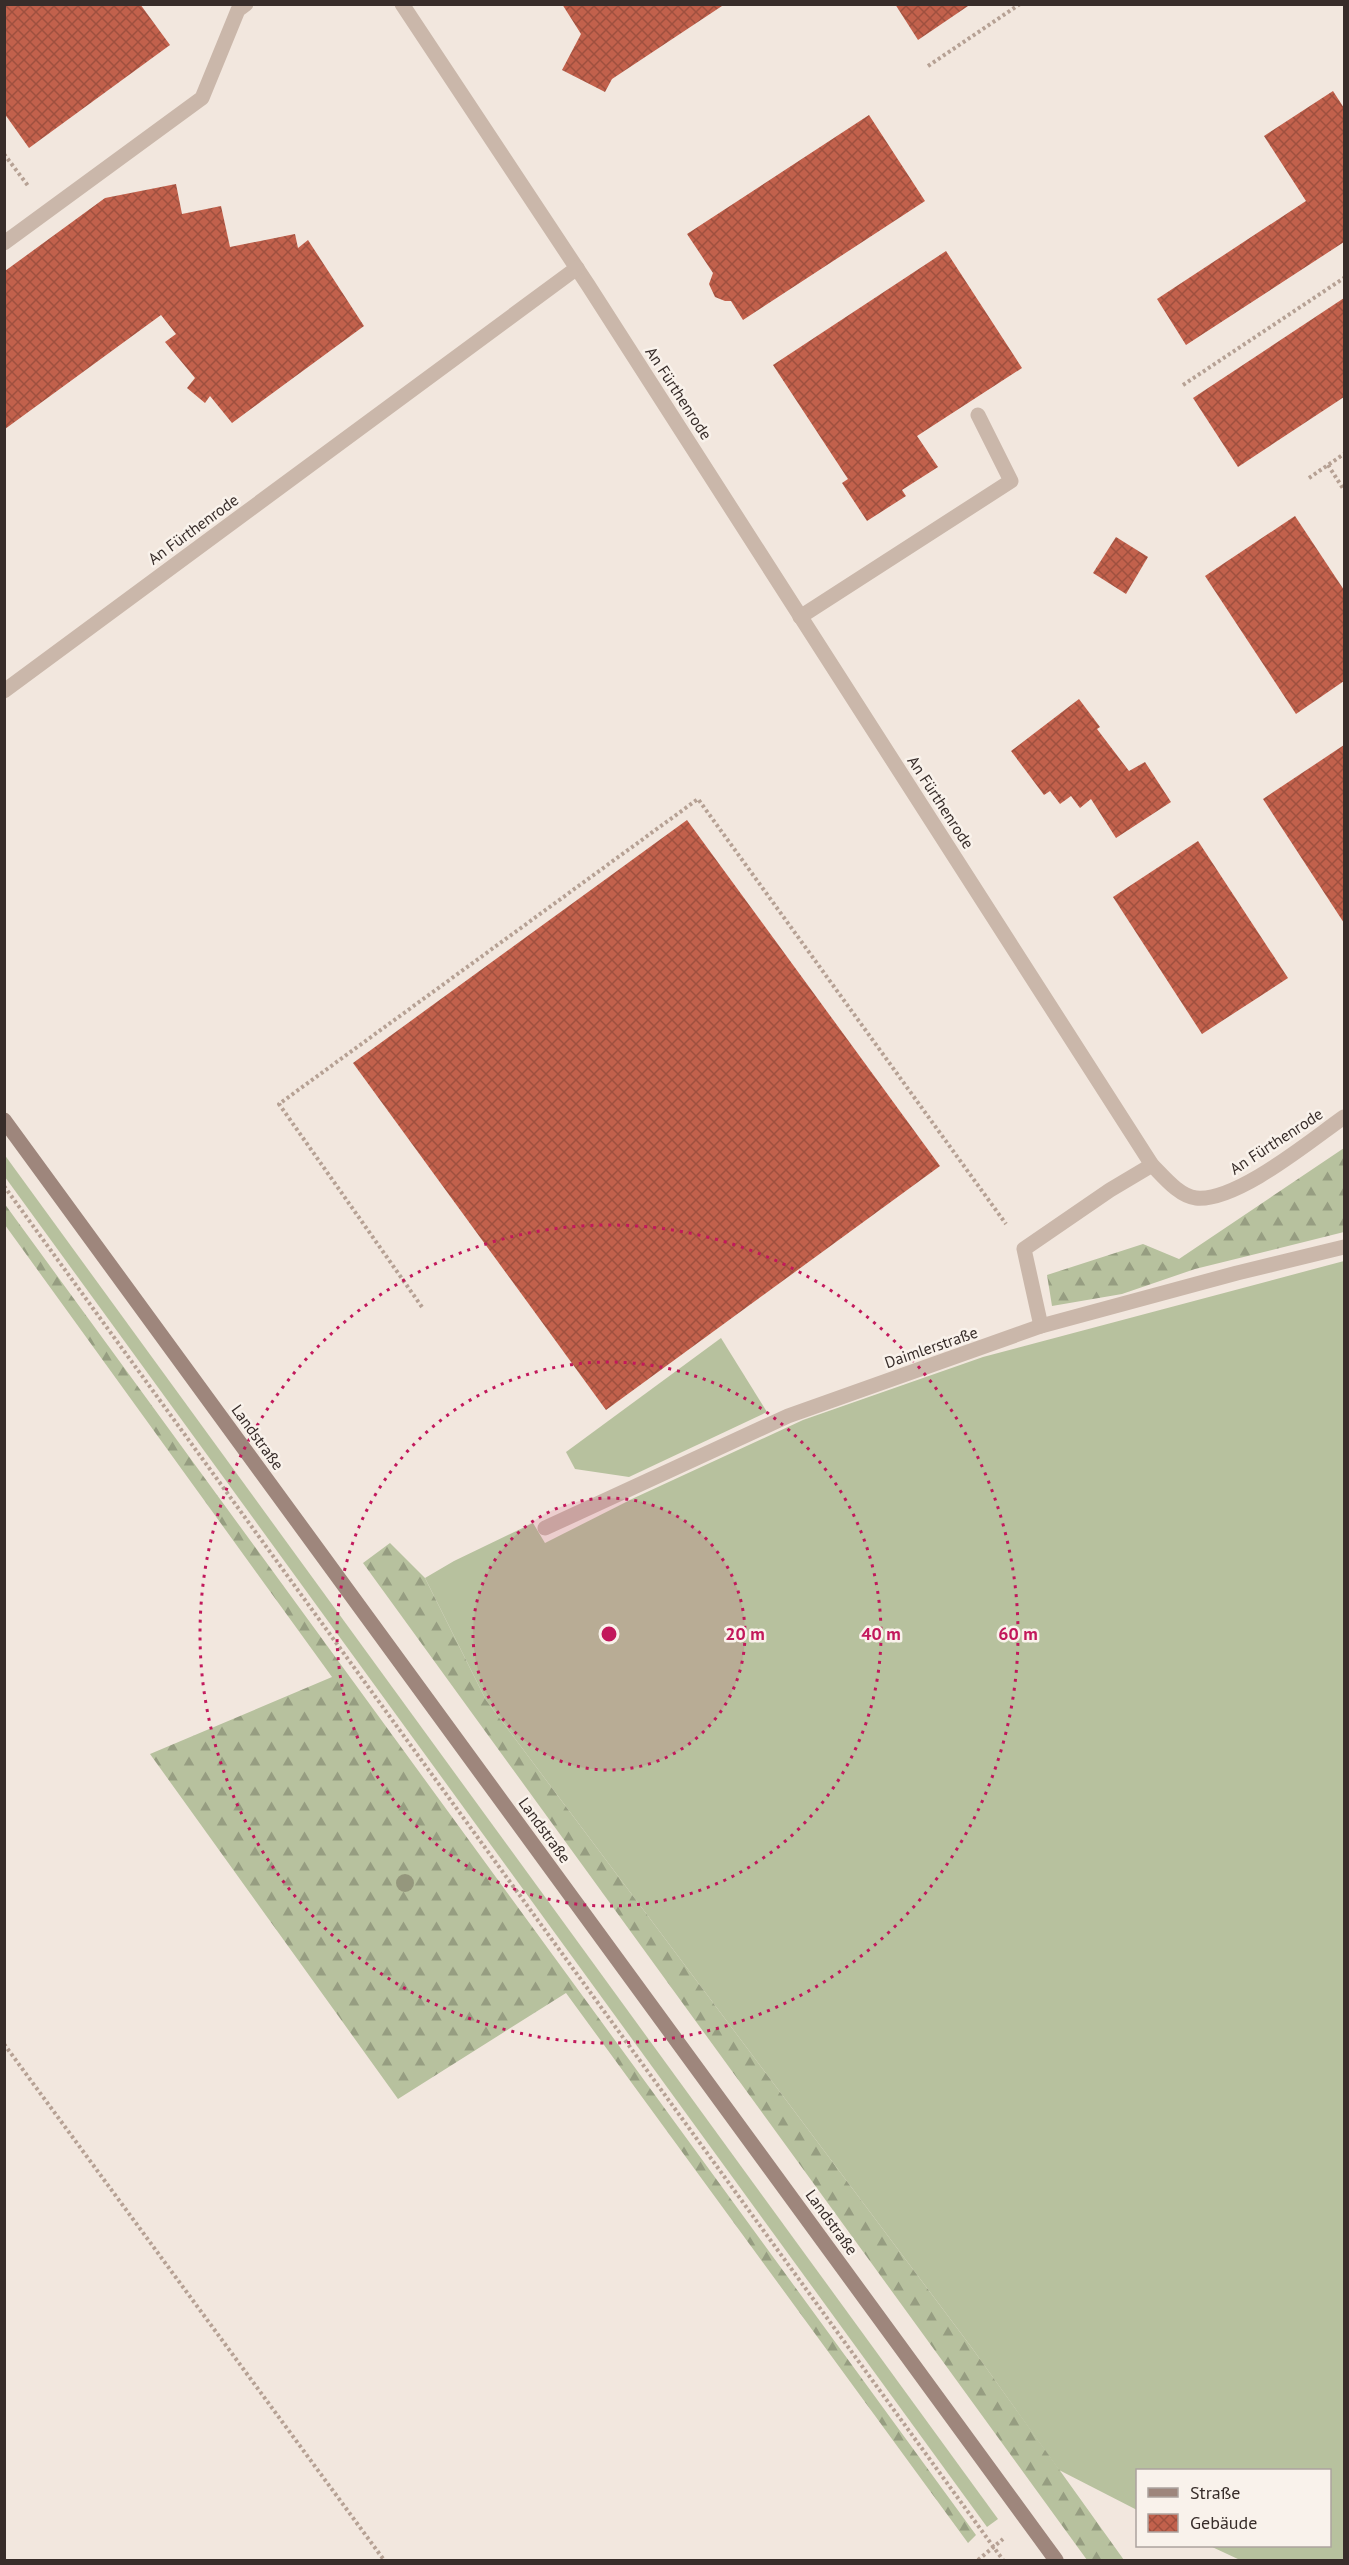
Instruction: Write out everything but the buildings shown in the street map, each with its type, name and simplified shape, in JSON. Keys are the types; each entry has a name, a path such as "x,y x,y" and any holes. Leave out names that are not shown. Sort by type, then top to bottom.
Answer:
{"street":[{"path":"4,243 202,98 238,10 246,4"},
{"name":"An Fürthenrode","path":"402,4 577,268 1152,1165 1178,1190 1196,1198 1223,1193 1251,1180 1344,1117"},
{"name":"An Fürthenrode","path":"4,691 577,268"},
{"path":"800,616 1011,482 978,415"},
{"name":"Landstraße","path":"4,1120 1056,2560"},
{"path":"1041,1326 1024,1249 1110,1190 1152,1165"},
{"name":"Daimlerstraße","path":"545,1528 788,1416 1041,1326 1237,1273 1344,1247"}],"path":[{"path":"928,66 1020,4"},
{"path":"4,154 46,212"},
{"path":"1183,385 1344,278"},
{"path":"1309,477 1344,454"},
{"path":"1328,465 1344,490"},
{"path":"422,1307 279,1104 698,799 1024,1249"},
{"path":"4,1186 1003,2560"},
{"path":"4,2044 384,2560"}],"green space":[{"path":"1344,1148 1344,1232 1195,1269 1122,1294 1052,1306 1047,1275 1143,1244 1179,1259"},
{"path":"4,1154 998,2519 987,2527 5,1177"},
{"path":"4,1203 976,2535 968,2543 566,1993 398,2099 150,1754 332,1677 5,1225"},
{"path":"1344,1261 1344,2560 1240,2560 1212,2547 1331,2547 1331,2469 1136,2469 1136,2509 1059,2470 972,2348 486,1700 425,1578 454,1561 533,1523 545,1543 634,1498 803,1420 983,1357"},
{"path":"721,1338 767,1412 629,1477 575,1469 566,1452"},
{"path":"390,1543 425,1578 486,1700 972,2348 1124,2560 1087,2560 363,1563"}]}
